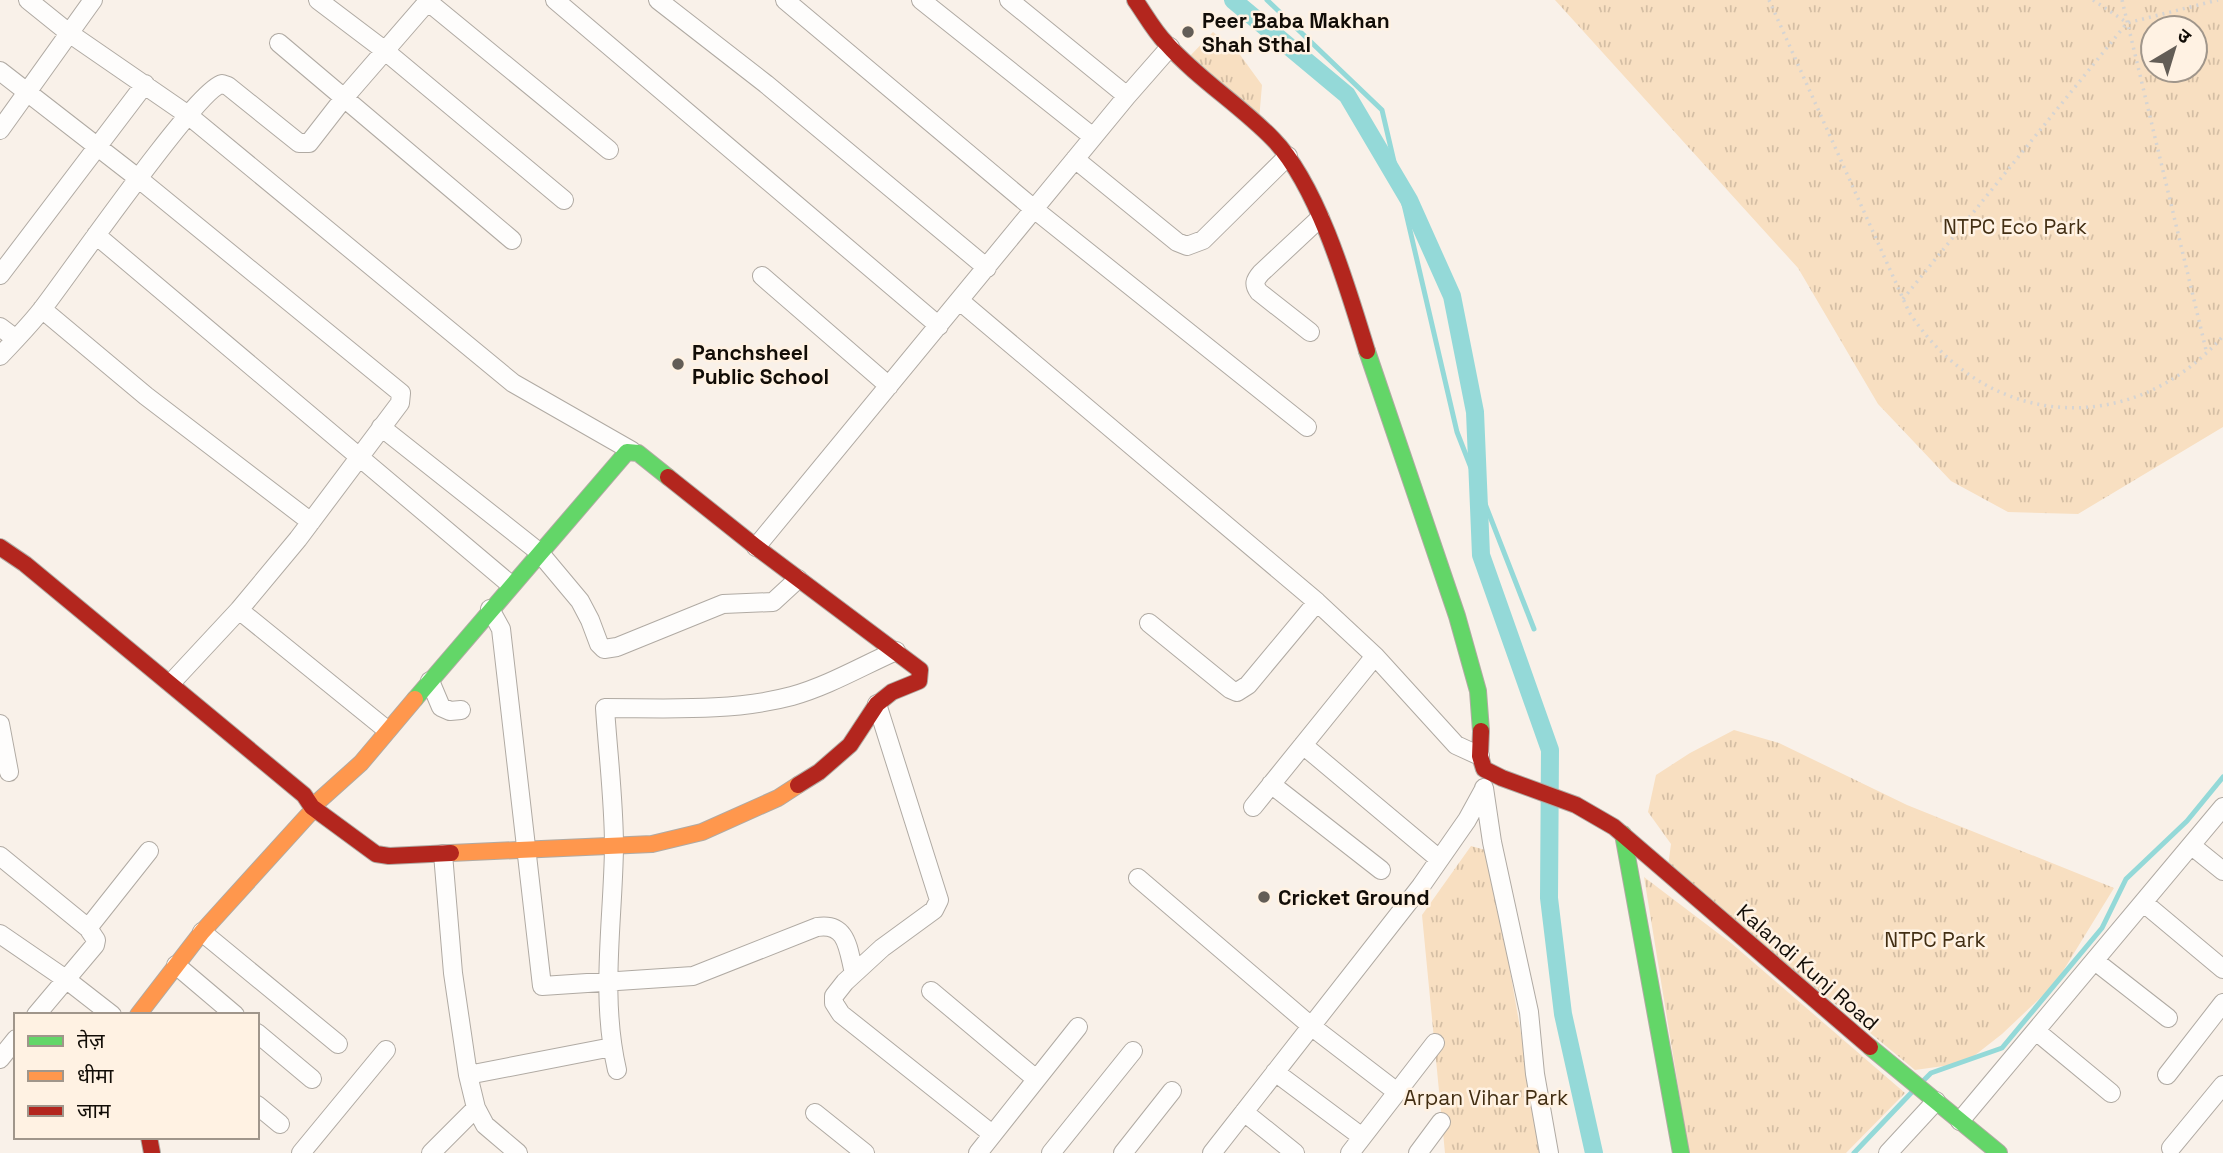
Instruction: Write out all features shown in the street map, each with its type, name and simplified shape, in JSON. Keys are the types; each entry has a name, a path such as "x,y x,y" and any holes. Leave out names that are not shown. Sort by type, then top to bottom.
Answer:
{"street":[{"path":"0,547 25,564 171,683 304,795 312,807 376,854 443,854 662,843 702,832 778,798 819,772 858,734 877,704 892,692 919,681 922,676 917,666 756,547 638,453 513,383 188,116 69,33 28,0"},
{"path":"0,130 93,0"},
{"path":"318,0 384,50 564,201"},
{"path":"555,0 939,326"},
{"path":"658,0 766,84 987,268"},
{"path":"785,0 1034,209 1307,426"},
{"path":"921,0 1093,138"},
{"path":"1009,0 1127,96"},
{"path":"1135,0 1157,34 1268,134 1288,156 1320,218 1349,293 1457,616 1478,691 1482,721 1482,762 1492,842 1529,1012 1535,1074 1549,1153"},
{"path":"0,356 42,309 139,179 213,88 222,84 228,86 303,145 312,141 344,98 427,1 609,150"},
{"path":"279,43 512,240"},
{"path":"756,547 1170,47"},
{"path":"0,71 97,145 399,389 402,397 311,522 239,610 171,683"},
{"path":"0,275 145,84"},
{"path":"1075,159 1177,242 1187,246 1203,240 1288,156"},
{"path":"1310,332 1259,292 1255,279 1320,218"},
{"path":"96,235 511,585"},
{"path":"762,276 889,386"},
{"path":"960,301 1317,602 1375,656 1456,745 1482,762"},
{"path":"42,309 146,396 311,522"},
{"path":"0,327 16,339"},
{"path":"381,427 539,552 580,601 604,649 617,647 723,604 773,602 798,579"},
{"path":"143,1013 202,932 310,813 312,807 360,763 622,456 632,451"},
{"path":"1149,623 1237,692 1248,685 1317,602"},
{"path":"490,609 500,629 542,986 693,976 817,927 828,926 834,927 846,942 854,973"},
{"path":"239,610 387,730"},
{"path":"617,1070 612,1047 607,983 614,846 605,708 687,708 737,705 783,698 802,693 896,651"},
{"path":"1253,807 1375,656"},
{"path":"430,681 441,707 450,711 461,710"},
{"path":"877,704 939,900 934,910 882,948 854,973 834,996 834,1003 836,1009 992,1134"},
{"path":"0,724 9,772"},
{"path":"1303,745 1439,859"},
{"name":"Kalandi Kunj Road","path":"1482,762 1503,779 1533,788 1607,821 1999,1153"},
{"path":"1271,784 1381,870"},
{"path":"1212,1153 1439,859 1485,789"},
{"path":"1960,1121 2223,807"},
{"path":"1622,835 1681,1153"},
{"path":"2192,846 2223,871"},
{"path":"88,928 149,851"},
{"path":"443,854 453,973 468,1075 476,1108 485,1125 508,1150"},
{"path":"1,858 94,935 95,945 38,1013"},
{"path":"1138,878 1311,1026 1397,1092"},
{"path":"2144,903 2223,969"},
{"path":"202,932 338,1044"},
{"path":"0,934 67,979 110,1013"},
{"path":"2095,961 2168,1018"},
{"path":"176,965 233,1013"},
{"path":"931,991 1036,1079"},
{"path":"2167,1075 2223,1003"},
{"path":"978,1153 1078,1027"},
{"path":"2036,1031 2111,1093"},
{"path":"259,1035 312,1079"},
{"path":"0,1059 14,1042"},
{"path":"1350,1153 1435,1043"},
{"path":"468,1075 612,1047"},
{"path":"306,1151 386,1050"},
{"path":"1051,1153 1133,1051"},
{"path":"1275,1072 1362,1137"},
{"path":"2171,1148 2223,1085"},
{"path":"1123,1153 1172,1091"},
{"path":"1888,1153 1930,1097"},
{"path":"259,1107 280,1124"},
{"path":"431,1153 476,1108"},
{"path":"816,1112 865,1153"},
{"path":"1244,1112 1295,1153"},
{"path":"1418,1153 1441,1122"}],"path":[{"path":"1769,0 1902,299 1934,346 1967,374 2005,394 2046,405 2090,407 2133,398 2172,380 2207,354 2223,336"},
{"path":"2093,0 2127,23"},
{"path":"2122,0 2207,354"},
{"path":"1902,299 2127,23 2218,0"}],"green space":[{"name":"NTPC Eco Park","path":"1555,0 2223,0 2223,427 2078,514 2008,512 1951,481 1878,404 1798,268"},
{"path":"1213,32 1238,52 1262,85 1259,120 1189,57"},
{"name":"NTPC Park","path":"1734,730 1779,743 1907,805 2114,888 2055,984 2002,1034 1965,1063 1915,1070 1668,866 1671,844 1648,812 1656,775"},
{"name":"Arpan Vihar Park","path":"1471,846 1489,851 1542,1153 1445,1153 1422,915"},
{"path":"1644,877 1731,943 1905,1093 1846,1153 1689,1153"}],"waterway":[{"path":"1233,0 1347,95 1409,200 1452,296 1475,412 1481,555 1550,750 1549,898 1563,1014 1594,1153"},
{"path":"1267,0 1382,110 1457,432 1534,629"},
{"path":"1924,1080 1931,1073 2002,1048 2102,928 2126,879 2187,821 2223,777"},
{"path":"1854,1153 1912,1092"}],"traffic: fast":[{"path":"1367,351 1457,616 1478,691 1481,731"},
{"path":"415,699 627,452 638,453 668,477"},
{"path":"1623,834 1681,1153"},
{"path":"1870,1047 1999,1153"}],"traffic: slow":[{"path":"140,1013 202,932 310,813 312,807 361,763 415,699"},
{"path":"451,853 652,844 702,832 778,798 798,785"}],"traffic: jam":[{"path":"1135,0 1178,56 1273,139 1289,159 1318,210 1330,239 1367,351"},
{"path":"668,477 920,670 919,681 892,692 877,704 850,745 819,772 798,785"},
{"path":"0,547 25,564 304,795 312,807 376,854 389,856 451,853"},
{"path":"1481,731 1480,756 1484,769 1576,805 1614,827 1870,1047"},
{"path":"149,1139 152,1153"}],"place":[{"name":"Peer Baba Makhan Shah Sthal","path":"1188,32"},
{"name":"Panchsheel Public School","path":"678,364"},
{"name":"Cricket Ground","path":"1264,897"}]}
